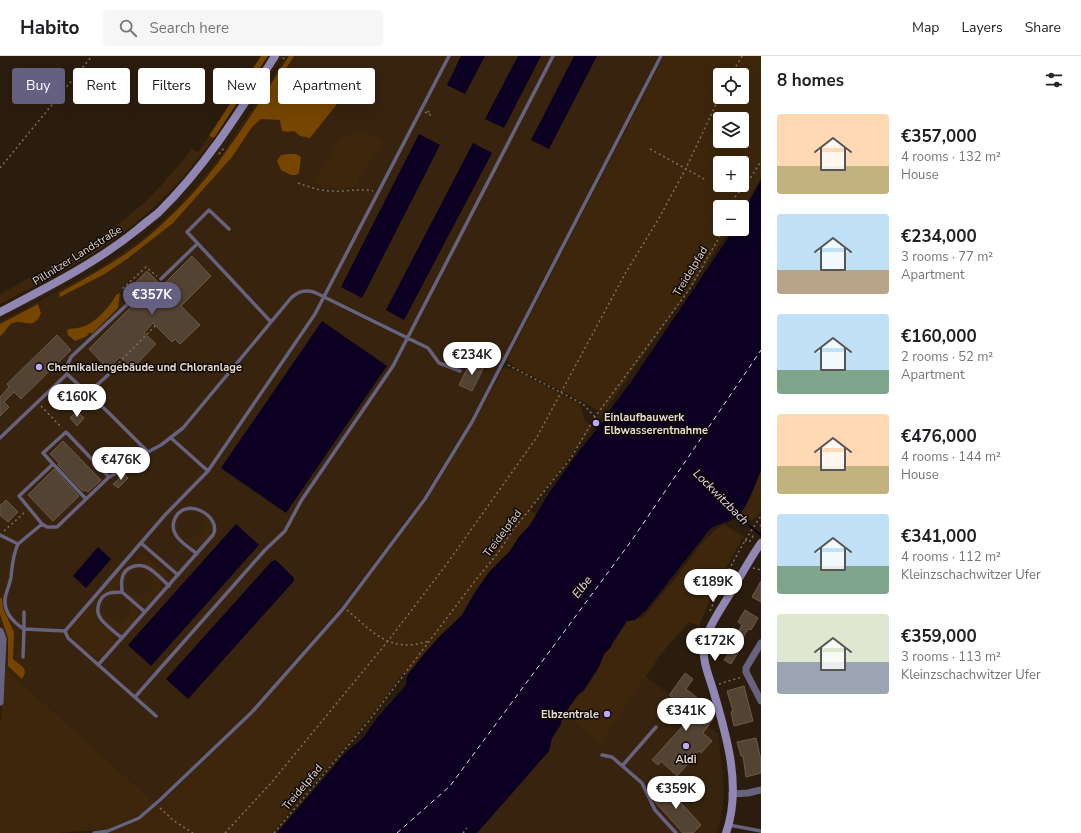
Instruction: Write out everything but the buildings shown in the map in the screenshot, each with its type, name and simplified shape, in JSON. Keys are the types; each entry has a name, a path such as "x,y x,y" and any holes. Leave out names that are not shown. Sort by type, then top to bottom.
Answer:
{"main road":[{"name":"Pillnitzer Landstraße","path":"0,312 66,277 117,245 158,212 200,167 227,130 275,56"},
{"path":"727,830 732,794 729,752 704,658 706,639 714,622 760,544"}],"street":[{"path":"0,631 3,639 0,702"},
{"path":"761,643 746,668 747,675 761,701"},
{"path":"732,794 761,790"}],"lane":[{"path":"65,631 141,543 208,470 315,314 449,56"},
{"path":"135,697 265,550 285,531 301,502 393,366 553,56"},
{"path":"94,833 108,831 139,818 156,804 252,712 344,608 425,499 472,422 661,56"},
{"path":"229,229 209,210 186,232 271,322"},
{"path":"161,279 197,244"},
{"path":"53,464 19,496 42,524 47,527 57,527 110,477 131,465 183,428 271,322 298,292 314,292 428,348 439,363 460,371"},
{"path":"132,300 71,357 66,368 67,374 148,452"},
{"path":"0,438 67,374"},
{"path":"88,393 108,375"},
{"path":"86,499 44,453 66,432 110,477"},
{"path":"171,438 208,470"},
{"path":"98,665 169,586 178,575 197,554 213,535 215,525 212,520 200,510 194,508 184,509 177,514 173,523 174,531 178,538 197,554"},
{"path":"42,524 18,544 14,551 10,584 5,598 7,610 11,619 16,624 24,628 65,631"},
{"path":"0,535 18,544"},
{"path":"141,543 178,575"},
{"path":"122,592 122,578 125,572 132,567 140,565 150,568 169,586"},
{"path":"122,638 101,619 98,613 98,605 102,598 106,594 122,592 145,612"},
{"path":"23,658 24,612"},
{"path":"65,631 68,638 156,716"},
{"path":"623,765 656,727"},
{"path":"602,755 612,757 642,783 655,810 676,833"},
{"path":"727,830 761,831"}],"path":[{"path":"0,168 92,56"},
{"path":"735,68 742,56"},
{"path":"225,833 271,783 388,641 446,565 537,437 626,272 658,220 686,168 716,104"},
{"path":"421,110 430,115 431,113 427,111"},
{"path":"650,149 706,180"},
{"path":"734,200 761,161"},
{"path":"298,183 314,189 330,192 371,190 378,193"},
{"name":"Treidelpfad","path":"274,833 368,722 514,530 571,458 595,417 685,296 720,236"},
{"path":"132,300 122,289 146,267 161,279"},
{"path":"108,375 157,324"},
{"path":"503,362 583,404 595,417"},
{"path":"37,402 66,432"},
{"path":"0,535 29,508"},
{"path":"753,536 750,541 747,542 745,540 760,517"},
{"path":"344,608 373,633 397,645 408,646 429,641"},
{"path":"712,686 747,675"},
{"path":"156,804 174,821 193,833"},
{"path":"463,833 467,828"}],"shaded area":[{"path":"261,56 268,56 260,68 253,68"},
{"path":"281,56 283,56 270,76 270,73"},
{"path":"286,56 659,56 471,419 423,497 341,607 252,709 155,803 5,668 5,638 0,623 0,322 98,269 142,239 166,218 191,192 223,153 255,104 270,104 270,81 278,68 278,104 375,104 375,68 278,68"},
{"path":"289,56 294,56 286,68 281,68"},
{"path":"664,56 761,56 761,178 748,200 713,200 713,236 725,236 693,285 598,420 597,419 601,412 516,368 509,362 509,356"},
{"path":"278,73 278,104 337,104 310,138 300,136 294,131 282,131 280,120 261,119 252,127 232,157 173,223 127,259 103,275 60,297 59,293 103,268 134,248 188,199 216,165 258,104 270,104 270,86"},
{"path":"230,104 236,104 214,138 209,136"},
{"path":"252,104 211,164 188,191 162,217 135,240 107,260 92,269 0,318 93,268 108,259 136,238 187,191 210,164"},
{"path":"356,133 378,137 383,142 380,150 362,172 357,187 340,189 316,184 314,182 315,177 325,167 339,140 343,137"},
{"path":"209,136 214,138 193,166 157,205 130,228 74,265 0,304 0,294 80,250 118,225 152,195 192,149 198,152"},
{"path":"296,154 301,157 299,173 296,175 291,175 281,170 277,161 281,155"},
{"path":"120,293 118,308 92,334 90,332 87,336 75,341 68,335 67,331 69,329 83,327 94,321 107,308 116,295"},
{"path":"38,304 41,313 35,322 15,322 11,324 0,336 0,324"},
{"path":"505,368 515,370 580,404 585,421 593,427 530,509 536,515 530,525 519,537 512,549 490,571 459,619 440,636 408,674 404,672 367,721 272,833 107,833 140,819 162,802 253,713 343,611 426,501 473,424 502,370"},
{"path":"761,470 761,511 757,517 751,521 744,516 742,510 749,499"},
{"path":"192,510 206,517 212,523 213,527 213,530 208,538 196,547 190,545 180,536 176,531 175,526 177,526 180,533 184,537 190,538 200,535 204,524 202,518 198,514 189,512 184,514 180,517 177,525 175,525 181,514"},
{"path":"724,524 744,537 719,580 699,626 689,622 661,654 600,744 564,715 577,696 584,690 599,667 604,654 627,621 642,618 678,575 701,544 715,530"},
{"path":"145,555 171,579 165,578 142,563 130,565 125,569 121,574 117,590 107,592 103,595 99,599 96,608 99,621 114,634 115,643 105,654 97,657 91,656 70,634 74,621 117,573 136,559"},
{"path":"136,568 144,568 148,570 160,582 161,585 159,593 147,605 135,601 126,591 124,584 126,583 129,591 134,596 146,594 153,584 152,578 147,572 140,569 134,571 128,576 126,582 123,582 128,573"},
{"path":"113,594 125,597 137,609 138,612 133,623 123,631 119,631 109,625 103,619 100,612 103,611 107,619 112,622 124,620 128,615 130,609 128,603 119,596 106,600 102,610 100,610 104,600"},
{"path":"0,598 2,598 3,608 14,632 13,659 24,668 25,673 22,679 8,666 8,638 0,614"},
{"path":"5,668 155,803 139,815 108,829 59,833 0,833 0,726"},
{"path":"646,676 718,734 724,793 721,818 716,833 477,833 549,751 552,738 560,726 564,715 600,744"}],"water":[{"path":"461,56 485,56 465,94 447,85"},
{"path":"518,56 541,56 504,128 485,119"},
{"path":"574,56 597,56 549,149 531,140"},
{"path":"419,134 440,145 362,298 341,287"},
{"path":"473,143 492,153 404,320 386,310"},
{"name":"Elbe","path":"761,180 761,470 751,495 741,513 734,519 715,526 709,530 647,609 635,620 627,621 611,647 604,654 599,667 584,690 577,696 564,715 560,726 552,738 549,751 477,833 277,833 346,752 363,738 377,718 406,685 408,674 424,654 462,615 475,592 490,571 509,552 519,537 530,525 547,496 579,451 597,429 598,425 602,423 609,415 609,411 631,382 729,236 749,236 749,202"},
{"path":"322,321 387,366 286,513 221,468"},
{"path":"236,524 259,545 151,666 128,645"},
{"path":"98,547 111,559 86,588 73,576"},
{"path":"274,560 277,561 294,578 293,582 188,699 166,679"}],"waterway":[{"name":"Lockwitzbach","path":"735,514 761,535"}],"ferry route":[{"path":"397,833 450,786 632,540 761,350"}],"place":[{"name":"Chemikaliengebäude und Chloranlage","path":"39,367"},
{"name":"Einlaufbauwerk Elbwasserentnahme","path":"596,423"},
{"name":"Elbzentrale","path":"607,714"},
{"name":"Aldi","path":"686,746"}]}
